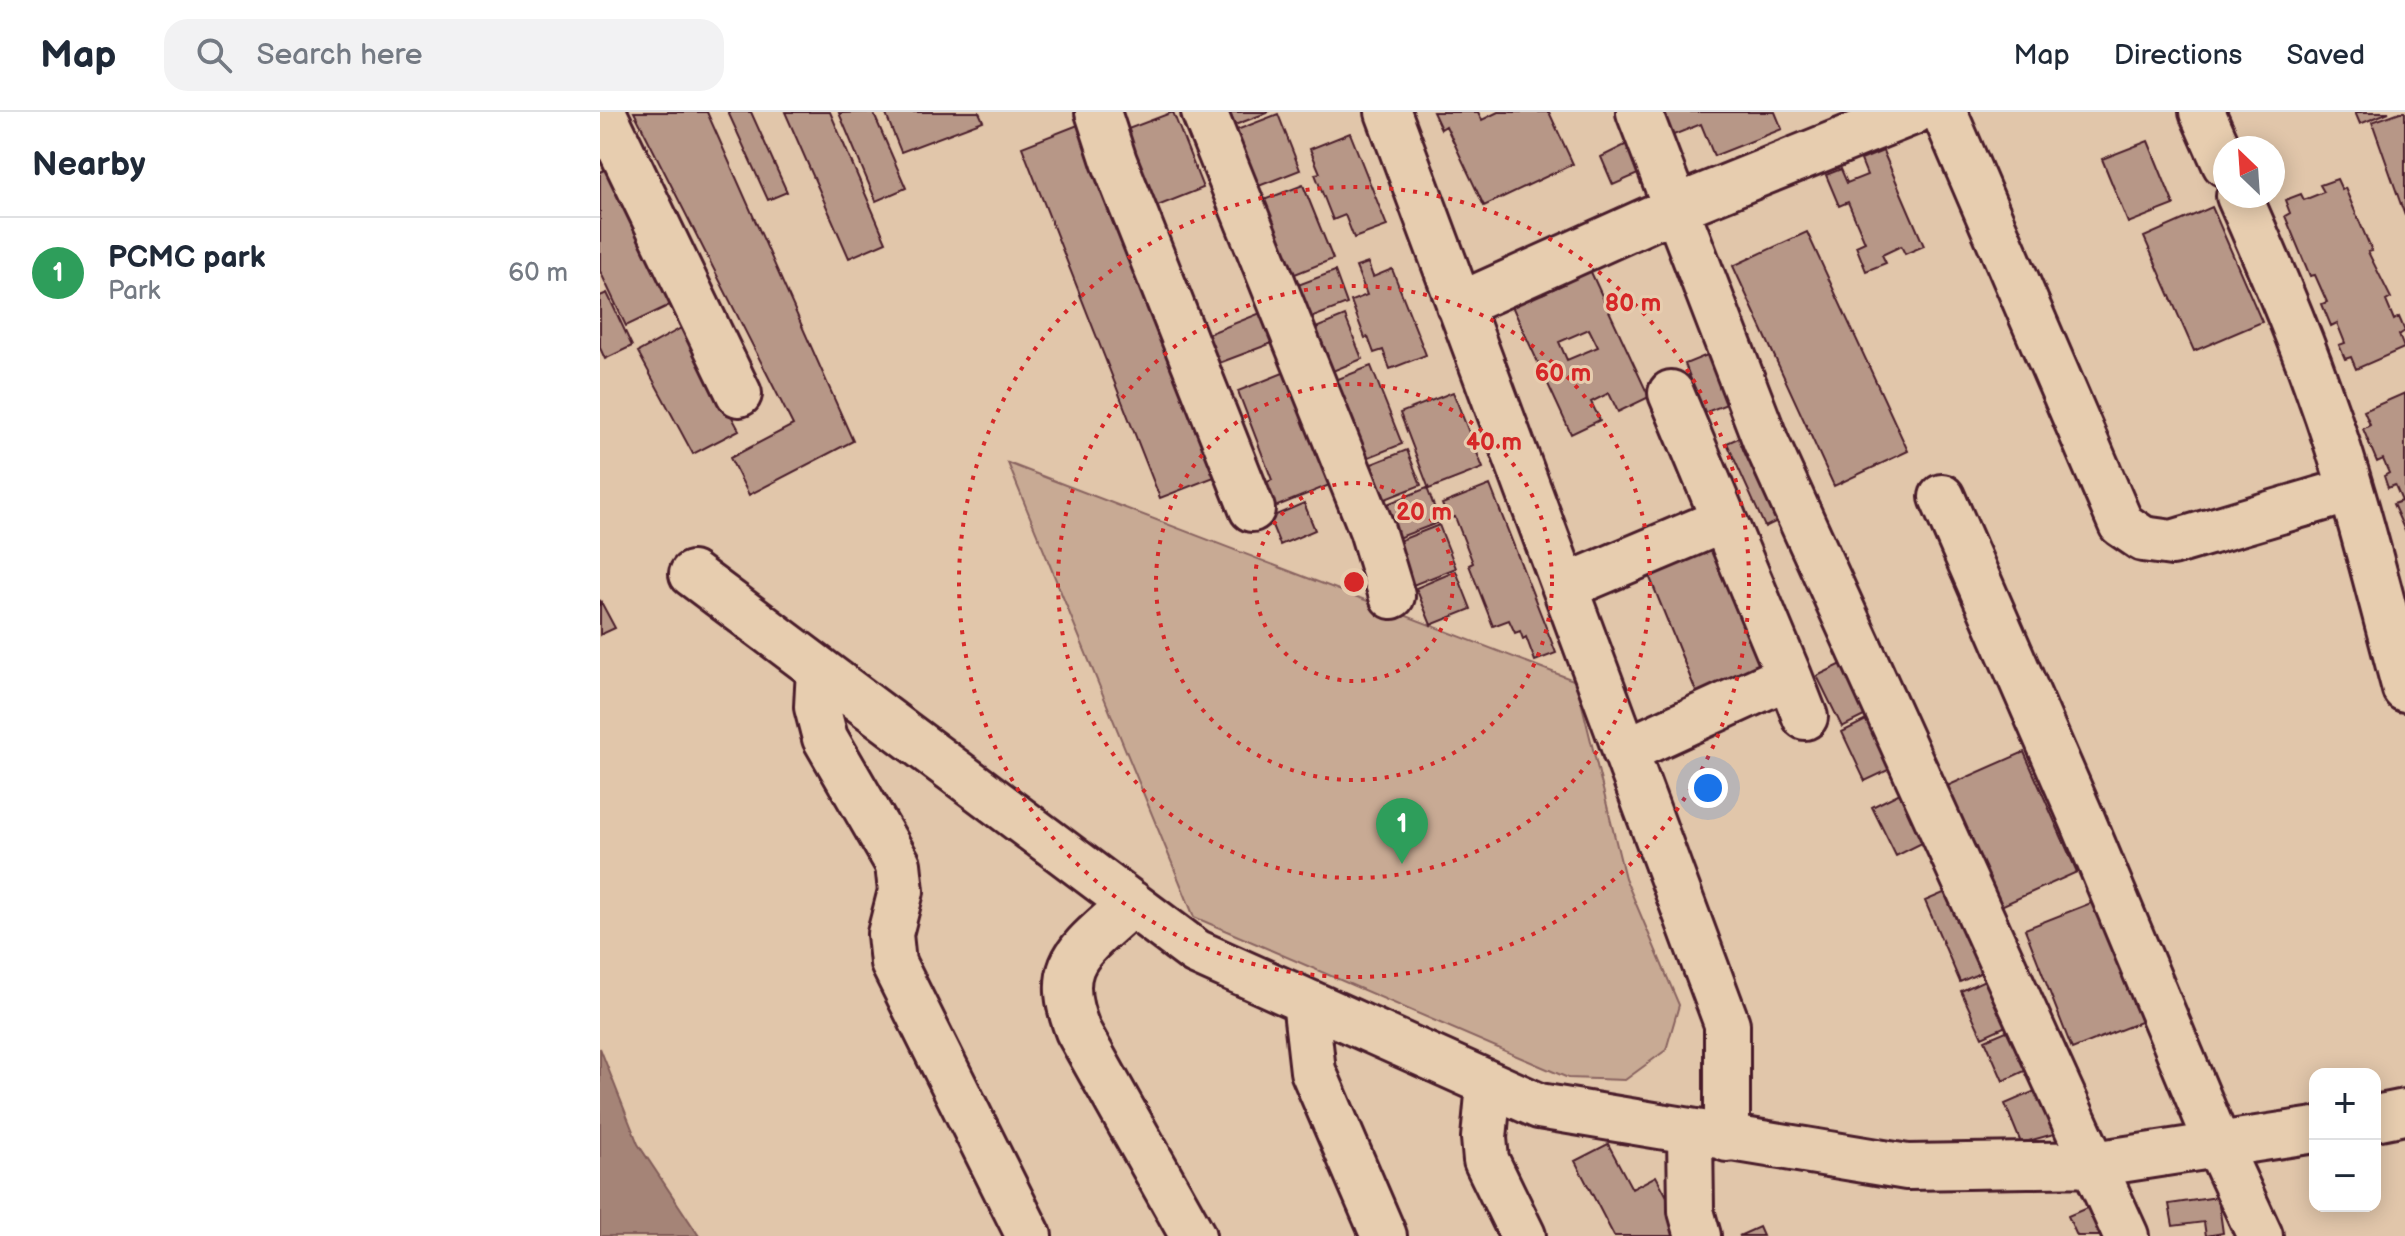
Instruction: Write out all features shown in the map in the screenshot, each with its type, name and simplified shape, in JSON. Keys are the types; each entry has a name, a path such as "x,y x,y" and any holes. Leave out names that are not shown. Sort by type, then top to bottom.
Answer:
{"street":[{"path":"603,112 739,394"},
{"path":"1098,112 1114,161 1252,509"},
{"path":"1204,112 1372,530 1392,596"},
{"path":"1388,112 1727,1024 1709,1136 1691,1211 1698,1236"},
{"path":"1639,112 1766,442 2126,1236"},
{"path":"1944,112 2121,524 2143,539 2172,543 2351,490"},
{"path":"2202,112 2213,137"},
{"path":"1459,305 1888,117"},
{"path":"2244,208 2319,390 2351,490 2405,689"},
{"path":"1671,393 1805,717"},
{"path":"1942,497 2082,819 2218,1145 2260,1236"},
{"path":"1565,587 1724,520"},
{"path":"692,574 1196,952 1539,1106 1907,1167 2094,1164 2309,1131"},
{"path":"819,669 817,707 825,738 898,864 901,891 890,934 893,963 1029,1236"},
{"path":"1625,751 1789,676"},
{"path":"1131,903 1074,958 1066,979 1068,1005 1078,1031 1193,1236"},
{"path":"1305,1001 1313,1071 1384,1236"},
{"path":"1489,1084 1484,1138 1486,1160 1523,1236"},
{"path":"2381,1117 2405,1112"}],"shaded area":[{"path":"1008,463 1576,681 1625,878 1679,1005 1666,1050 1625,1080 1568,1078 1194,917"},
{"path":"600,1048 638,1144 699,1236 600,1236"}],"building":[{"path":"634,112 707,112 853,441 749,495 730,458 793,425"},
{"path":"728,112 751,112 787,192 768,200"},
{"path":"785,112 830,112 886,242 849,258"},
{"path":"873,112 906,188 876,201 839,113"},
{"path":"885,112 979,112 983,121 901,152"},
{"path":"1173,112 1203,188 1150,209 1120,132"},
{"path":"1220,112 1269,112 1227,128"},
{"path":"1433,112 1478,112 1482,120 1498,112 1549,112 1573,164 1484,206 1446,126 1441,129"},
{"path":"1662,112 1775,112 1782,129 1714,156 1701,124 1671,136"},
{"path":"2355,112 2389,112 2360,124"},
{"path":"2405,112 2405,216 2372,122"},
{"path":"1278,114 1300,170 1251,189 1229,133"},
{"path":"1083,123 1222,474 1160,498 1022,147"},
{"path":"1350,133 1387,226 1354,238 1345,215 1333,220 1315,174 1320,173 1310,149"},
{"path":"1633,141 1647,170 1613,185 1601,157"},
{"path":"2148,141 2174,205 2128,223 2102,159"},
{"path":"1883,151 1924,246 1905,254 1901,246 1882,255 1886,263 1866,271 1856,246 1865,242 1848,202 1839,206 1826,175 1841,169 1847,183 1867,175 1861,160"},
{"path":"610,167 674,303 626,326 600,271 600,172"},
{"path":"2337,179 2342,190 2345,188 2372,251 2368,252 2391,298 2386,301 2394,320 2399,317 2405,331 2399,335 2404,348 2356,369 2351,357 2345,359 2339,345 2345,343 2337,323 2331,326 2322,304 2327,302 2315,275 2310,276 2285,216 2290,213 2285,200 2301,194 2304,200 2324,192 2320,185"},
{"path":"1303,185 1333,259 1285,278 1256,203"},
{"path":"2212,207 2262,322 2194,351 2144,237"},
{"path":"1807,232 1908,451 1834,486 1733,266"},
{"path":"1584,257 1649,397 1618,412 1609,393 1591,402 1600,420 1571,434 1506,293 1535,280 1542,294 1564,284 1557,270","holes":["1589,329 1598,347 1567,360 1559,342"]},
{"path":"1368,263 1373,277 1392,269 1426,355 1390,369 1383,350 1374,353 1351,301 1367,295 1356,267"},
{"path":"1335,271 1347,304 1303,321 1290,288"},
{"path":"607,293 632,346 605,359 600,348 600,296"},
{"path":"1268,310 1280,340 1214,365 1203,336"},
{"path":"1345,316 1362,359 1323,375 1306,332"},
{"path":"683,327 739,430 693,454 638,352"},
{"path":"1722,349 1742,398 1704,413 1685,364"},
{"path":"1371,366 1402,444 1359,461 1328,383"},
{"path":"1288,371 1332,484 1270,509 1261,485 1272,480 1238,391"},
{"path":"1453,392 1483,468 1429,489 1400,413"},
{"path":"2405,393 2405,531 2393,504 2402,501 2395,485 2388,488 2384,476 2389,473 2383,459 2377,462 2363,429 2370,425 2364,411"},
{"path":"1756,430 1794,513 1765,527 1727,443"},
{"path":"1407,450 1421,485 1378,502 1364,467"},
{"path":"1490,485 1556,653 1535,661 1526,637 1523,639 1520,631 1515,633 1509,620 1493,626 1469,565 1473,563 1455,517 1448,519 1442,504"},
{"path":"1427,488 1440,522 1395,539 1382,506"},
{"path":"1304,503 1315,530 1280,545 1269,518"},
{"path":"1439,525 1456,568 1413,585 1396,542"},
{"path":"1726,536 1780,667 1699,699 1646,568"},
{"path":"1456,571 1471,609 1431,625 1416,588"},
{"path":"600,600 615,628 600,635"},
{"path":"1854,658 1878,709 1842,727 1817,676"},
{"path":"1880,713 1903,763 1865,781 1842,732"},
{"path":"2024,752 2077,872 2001,906 1947,786"},
{"path":"1914,786 1938,835 1896,856 1872,807"},
{"path":"1962,885 1998,965 1960,982 1925,901"},
{"path":"2101,899 2148,1019 2072,1049 2025,929"},
{"path":"2004,971 2026,1017 1982,1037 1961,991"},
{"path":"2025,1023 2042,1063 2003,1081 1985,1040"},
{"path":"2049,1085 2068,1130 2021,1143 2005,1104"},
{"path":"1608,1144 1632,1189 1656,1176 1688,1236 1614,1236 1575,1161"},
{"path":"2218,1197 2223,1233 2206,1236 2204,1222 2173,1226 2169,1204"},
{"path":"2103,1201 2119,1236 2077,1236 2068,1216"},
{"path":"1759,1227 1763,1236 1739,1236"}],"place":[{"name":"PCMC park","path":"1402,864"}]}
